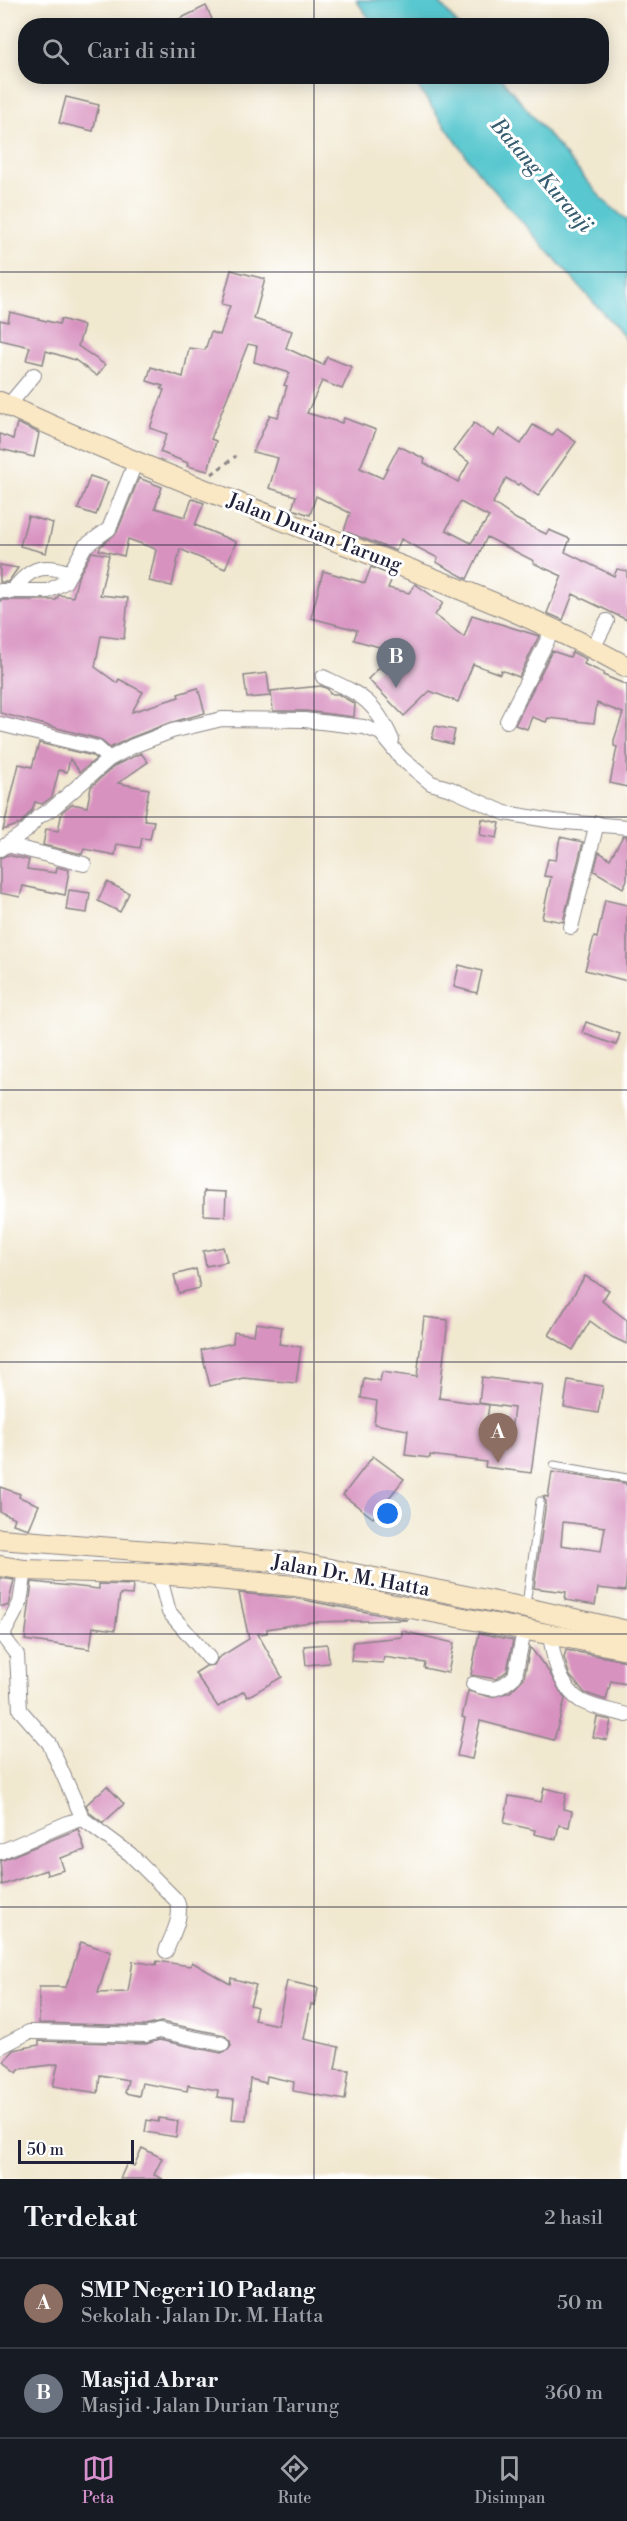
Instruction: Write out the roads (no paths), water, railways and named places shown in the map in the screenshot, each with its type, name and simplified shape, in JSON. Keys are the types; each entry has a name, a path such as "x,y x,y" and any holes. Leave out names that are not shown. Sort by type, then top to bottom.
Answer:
{"main road":[{"name":"Jalan Durian Tarung","path":"4,404 197,486 406,568 553,629 627,667"},
{"name":"Jalan Dr. M. Hatta","path":"0,1539 299,1563 526,1608 627,1631"},
{"name":"Jalan Dr. M. Hatta","path":"0,1566 25,1570 159,1574 295,1586 627,1649"}],"street":[{"path":"4,404 34,375"},
{"path":"6,592 48,591 65,582 85,546 109,529 136,460"},
{"path":"6,592 34,570 51,568 70,573"},
{"path":"593,648 607,621"},
{"path":"507,721 553,629"},
{"path":"322,677 361,695 374,706 401,758"},
{"path":"4,847 109,759 133,746 172,731 222,719 316,721 364,727 381,733 401,758 431,783 452,789 505,813 553,821 627,827"},
{"path":"0,724 97,748 109,759"},
{"path":"571,927 597,823"},
{"path":"4,847 84,864"},
{"path":"25,1570 20,1603 4,1633 5,1639 17,1655 20,1710 49,1743 83,1819 130,1854 176,1900 179,1905 179,1916 165,1951"},
{"path":"159,1574 169,1612 209,1658"},
{"path":"473,1684 491,1690 497,1689 515,1676 524,1631"},
{"path":"550,1634 553,1658 573,1694 582,1701 627,1715"},
{"path":"0,1852 70,1822 83,1819"},
{"path":"0,2047 28,2032 146,2035 159,2031 222,2044"}],"lane":[{"path":"554,1466 627,1478"},
{"path":"526,1608 540,1501"}],"water":[{"path":"356,0 437,0 452,18 369,18"},
{"name":"Batang Kuranji","path":"416,84 506,84 603,200 627,220 627,340 477,171"}],"place":[{"name":"Masjid Abrar","path":"396,688"},
{"name":"SMP Negeri 10 Padang","path":"498,1463"}]}
